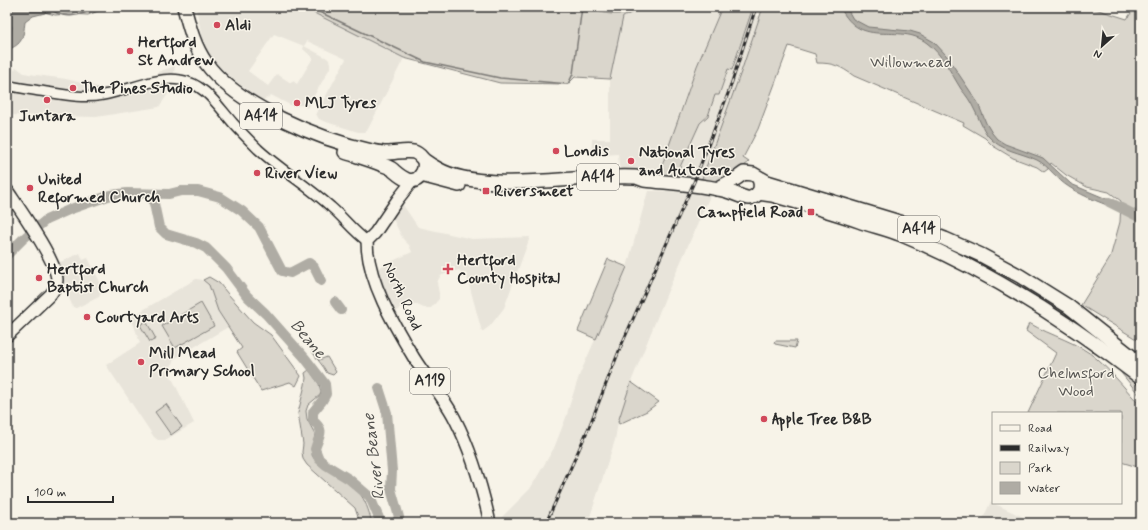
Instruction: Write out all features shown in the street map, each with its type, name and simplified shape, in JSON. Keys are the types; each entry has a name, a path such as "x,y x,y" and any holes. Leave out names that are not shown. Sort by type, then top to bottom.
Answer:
{"highway":[{"name":"A414","path":"176,7 185,41 197,64 212,83 230,98 262,117 287,129 319,143 376,162 397,174"},
{"name":"A414","path":"184,7 194,40 205,62 219,78 238,94 276,115 317,134 375,152 404,152"},
{"path":"404,152 416,153 424,161 424,170 417,178 403,178 397,174 396,159 399,154 404,152"},
{"name":"A414","path":"424,161 448,174 464,178 498,182 533,182 583,177 636,177 644,180 717,188 739,194"},
{"path":"717,188 740,175 747,173 753,174 759,179 761,185 758,193 754,197 744,198 739,194 735,185 737,178"},
{"name":"A414","path":"417,178 461,186 494,189 524,189 636,183 644,180"},
{"name":"A414","path":"759,179 906,224 945,238 981,255 1020,276 1068,306 1141,364"},
{"name":"A414","path":"758,193 772,195 901,234 974,268 1059,318 1141,378"}],"main road":[{"path":"397,174 398,199"},
{"path":"367,241 375,233 398,199 417,178"},
{"path":"7,190 38,238 55,271 57,282 54,290 7,336"},
{"name":"North Road","path":"367,241 369,266 386,308 415,359 449,408 466,442 477,473 490,523"}],"street":[{"path":"7,85 21,89 90,97 108,94 156,81 174,79 186,81 198,86 258,148 331,207 355,232 367,241"}],"shaded area":[{"path":"196,7 302,7 404,58 368,129 364,132 358,132 323,121 319,119 316,114 346,59 307,41 304,46 327,58 331,66 307,108 302,105 292,106 271,95 262,100 235,81 218,66 208,52 202,38","holes":["274,34 304,46 303,49 313,58 297,84 293,81 291,83 277,74 268,86 248,71"]},
{"path":"645,7 722,7 679,114 662,176 622,171 619,166 618,154 591,156 592,139 610,139 610,79 623,17"},
{"path":"751,14 759,16 755,32 701,181 675,178 700,123 708,116 715,95 719,95 728,69 733,70"},
{"path":"175,66 172,88 159,107 96,117 7,116 8,90 73,102 75,93 17,83 9,78 13,69 15,70 16,67 24,73 66,79 110,90 154,79 158,72"},
{"path":"648,191 697,193 710,196 667,293 631,382 618,422 615,440 588,523 496,523 530,489 554,448 567,415 579,376 627,267"},
{"name":"Hertford County Hospital","path":"403,205 418,227 472,239 530,237 504,308 490,326 482,332 466,273 462,273 459,270 442,275 439,278 437,283 439,299 431,308 406,304 399,308 397,312 384,288 378,268 412,252 409,245 403,239 392,217"},
{"path":"80,253 83,260 88,258 103,288 99,297 76,308 73,307 67,294 62,271 58,263"},
{"name":"Mill Mead Primary School","path":"196,279 203,280 209,285 218,311 228,327 174,359 169,372 194,423 165,440 158,440 154,437 106,365 140,343 131,317"},
{"path":"991,501 992,504 995,504 1036,523 981,523"}],"green space":[{"path":"27,7 108,7 88,15 55,15"},
{"path":"302,7 643,7 623,17 610,79 575,77 568,84 500,83 404,58"},
{"path":"722,7 753,7 732,70 728,69 719,95 715,95 708,116 700,123 675,178 662,176 660,171 697,66"},
{"name":"Willowmead","path":"763,7 1089,7 1127,19 1135,7 1141,7 1141,342 1081,305 1110,258 1120,222 1121,201 1109,192 1087,187 1066,175 1051,163 1048,169 1044,172 1037,167 1013,158 993,146 985,138 963,125 964,123 854,76 837,66 817,63 815,54 789,46 758,129 743,158 749,162 733,175 722,180 709,182 701,181"},
{"path":"608,259 627,267 596,339 578,331"},
{"path":"209,277 219,283 253,322 271,335 301,376 296,386 290,382 261,391 237,352 242,348 218,311 209,285 203,280"},
{"path":"201,303 214,326 175,348 162,326"},
{"path":"146,321 156,339 150,342 140,325"},
{"name":"Chelmsford Wood","path":"1029,323 1090,353 1109,370 1141,406 1141,468 1122,462 1122,412 1028,412 1056,353 1026,331"},
{"path":"775,341 797,341 795,348 775,344"},
{"path":"314,350 319,360 327,357 336,372 333,375 327,373 312,351"},
{"path":"1117,366 1141,384 1141,397 1122,374"},
{"path":"309,370 319,384 321,392 320,395 308,405 306,411 307,419 315,434 312,455 321,466 342,478 359,493 366,505 372,523 360,523 355,508 307,465 303,459 303,444 298,413 305,385 305,373"},
{"path":"631,382 659,402 647,411 619,424 618,422"},
{"path":"166,404 182,427 171,435 155,412"}],"water":[{"path":"27,7 53,7 50,11 46,10 45,13 33,16 25,22 21,40 12,48 7,50 7,40 9,39 12,27 9,22 7,22 7,12 11,9"},
{"path":"840,7 846,7 853,19 868,27 910,31 920,34 934,42 946,55 978,103 986,123 997,139 1005,144 1043,158 1071,184 1121,205 1121,211 1075,191 1037,160 1005,148 993,141 986,133 967,96 946,64 927,43 916,37 904,34 870,32 859,28 849,20"}],"waterway":[{"path":"48,7 54,12 66,16 73,16 99,7"},
{"path":"309,7 425,62 500,78 568,84 573,74 582,7"},
{"path":"600,7 609,10 636,7"},
{"name":"River Beane","path":"7,255 23,239 46,220 71,209 111,195 127,193 169,194 181,191 198,191 220,197 242,211 259,227 282,271 290,273 309,263 314,267 321,281"},
{"name":"Beane","path":"152,194 159,227 166,234 196,243 206,248 226,268 247,296 266,314 305,358 325,384 326,394 313,412 313,421 317,424 320,431 320,437 315,449 319,459 349,479 370,497 381,523"},
{"path":"1109,202 1141,218"},
{"name":"River Beane","path":"335,302 341,310"},
{"name":"River Beane","path":"379,388 387,413 392,471 391,489 399,517 396,523"}],"railway":[{"path":"546,523 589,427 621,346 694,182 729,91 756,7"}],"place":[{"name":"Aldi","path":"217,25"},
{"name":"Hertford St Andrew","path":"130,51"},
{"name":"The Pines Studio","path":"73,88"},
{"name":"Juntara","path":"47,100"},
{"name":"MLJ Tyres","path":"297,103"},
{"name":"Londis","path":"556,151"},
{"name":"National Tyres and Autocare","path":"631,161"},
{"name":"River View","path":"257,173"},
{"name":"United Reformed Church","path":"30,188"},
{"name":"Riversmeet","path":"486,191"},
{"name":"Campfield Road","path":"811,212"},
{"name":"Hertford County Hospital","path":"448,269"},
{"name":"Hertford Baptist Church","path":"39,278"},
{"name":"Courtyard Arts","path":"87,317"},
{"name":"Mill Mead Primary School","path":"141,362"},
{"name":"Apple Tree B&B","path":"764,419"}]}
